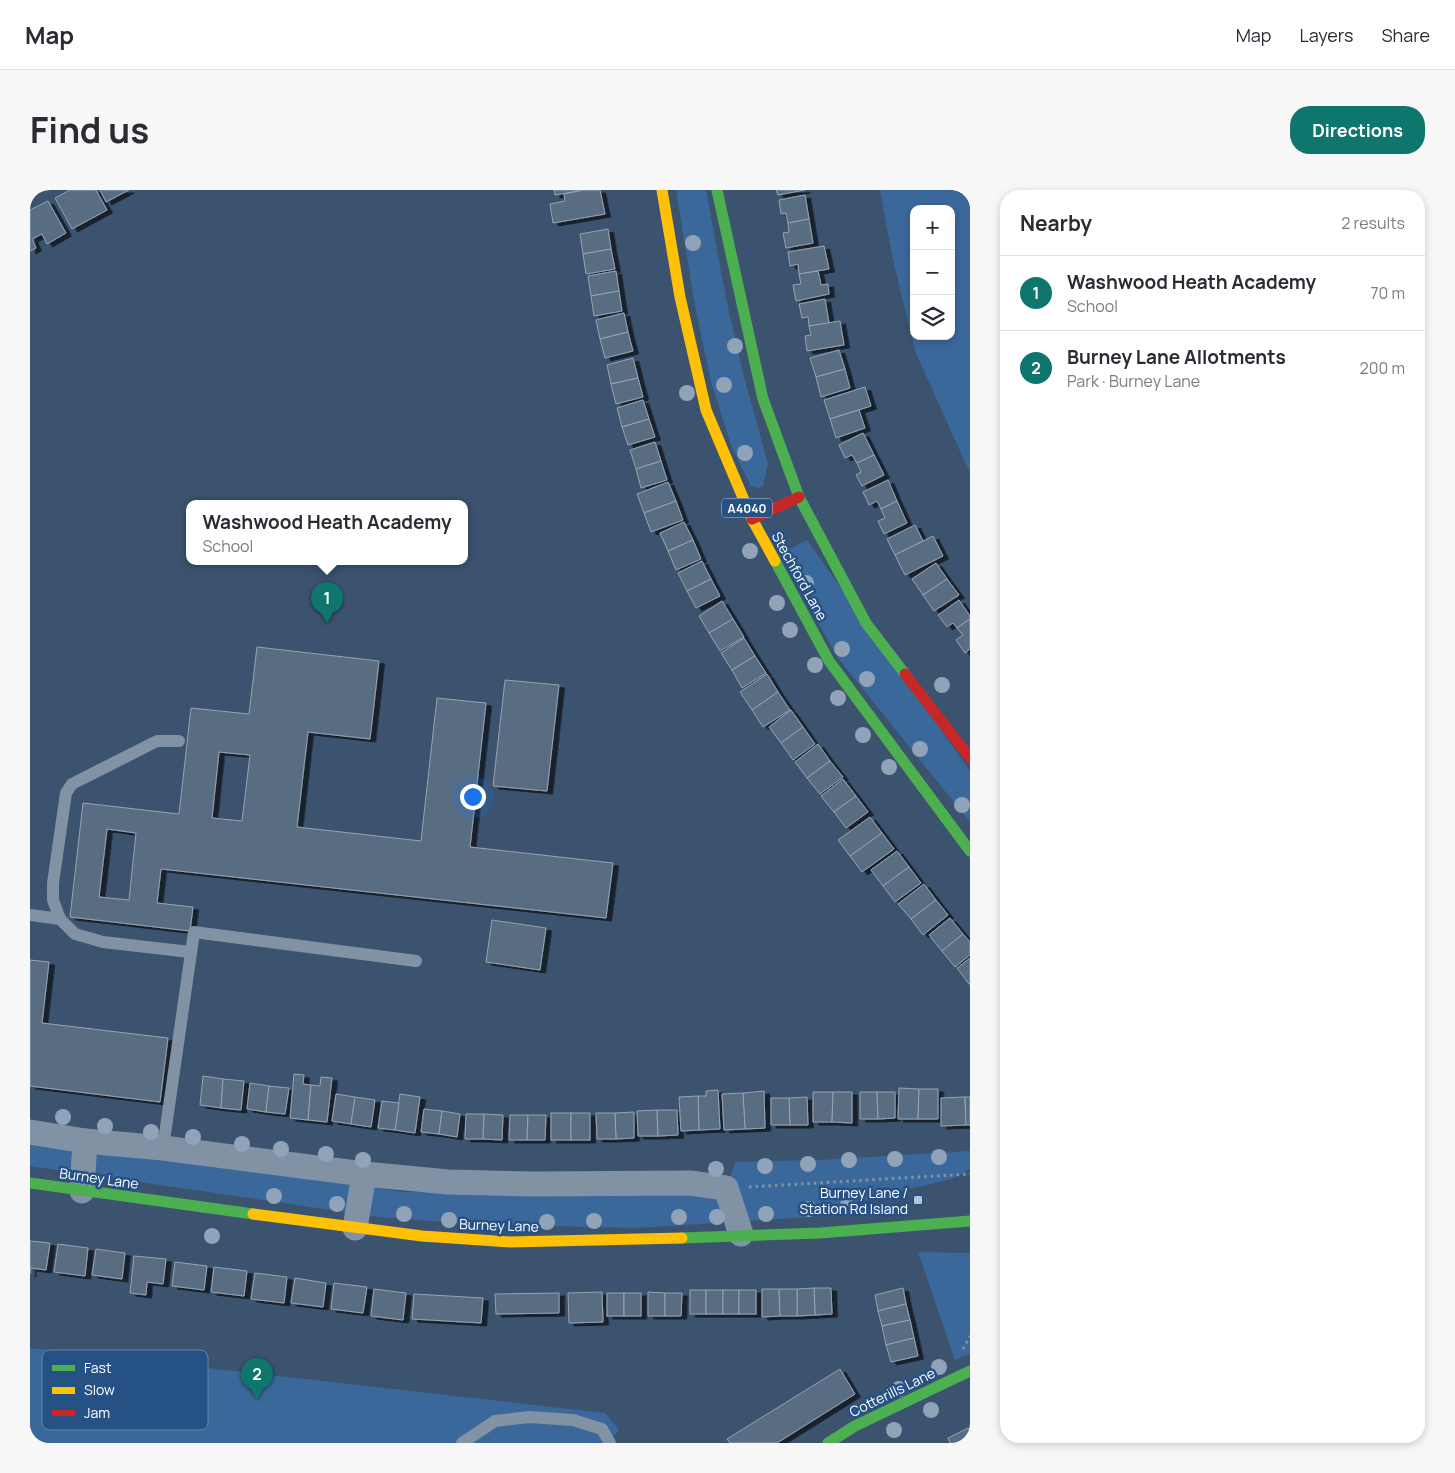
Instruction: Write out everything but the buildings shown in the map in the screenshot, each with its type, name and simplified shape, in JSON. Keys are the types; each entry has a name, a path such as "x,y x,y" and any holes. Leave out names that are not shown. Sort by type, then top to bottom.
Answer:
{"main road":[{"name":"Stechford Lane","path":"662,190 680,297 706,410 752,519 829,661 970,851"},
{"path":"718,190 763,399 799,498 866,623 970,758"},
{"path":"752,519 799,498"},
{"name":"Burney Lane","path":"30,1183 355,1228 422,1236 510,1242 820,1233 970,1221"},
{"name":"Cotterills Lane","path":"828,1443 854,1426 970,1371"}],"street":[{"path":"30,1132 85,1141 162,1148 364,1174 448,1182 533,1184 690,1183 726,1188 741,1234"},
{"path":"82,1191 85,1141"},
{"path":"355,1228 364,1174"}],"lane":[{"path":"179,740 157,740 72,784 66,793 53,884 53,900 60,919 75,934 103,942 190,952"},
{"path":"30,915 60,919"},
{"path":"162,1148 194,932 416,961"},
{"path":"462,1443 495,1421 530,1417 573,1420 602,1429 610,1443"}],"path":[{"path":"726,1188 970,1174"}],"shaded area":[{"path":"676,190 706,190 727,303 744,377 768,464 763,486 759,488 751,486 732,448 711,382 694,300"},
{"path":"880,190 970,190 970,473 915,351 912,340 955,340 955,205 910,205 910,330 892,255"},
{"path":"807,540 970,771 970,822 838,658 780,554"},
{"path":"30,1137 404,1192 693,1193 724,1200 735,1162 820,1160 970,1151 970,1169 952,1179 879,1196 810,1217 637,1228 469,1224 379,1217 30,1166"},
{"path":"918,1252 970,1253 970,1354 955,1360"},
{"path":"30,1348 48,1350 42,1350 42,1430 208,1430 208,1368 605,1413 619,1430 608,1443 30,1443"}],"traffic: fast":[{"path":"717,190 763,399 799,497 866,623 905,674"},
{"path":"775,561 829,661 970,851"},
{"path":"30,1183 253,1214"},
{"path":"682,1238 820,1233 970,1221"},
{"path":"828,1443 855,1426 970,1371"}],"traffic: slow":[{"path":"662,190 680,297 706,410 752,519 775,561"},
{"path":"253,1214 422,1236 510,1242 682,1238"}],"traffic: jam":[{"path":"752,519 799,497"},
{"path":"905,674 970,758"}],"place":[{"name":"Washwood Heath Academy","path":"327,623"},
{"name":"Burney Lane / Station Rd Island","path":"918,1200"},
{"name":"Burney Lane Allotments","path":"257,1399"}]}
